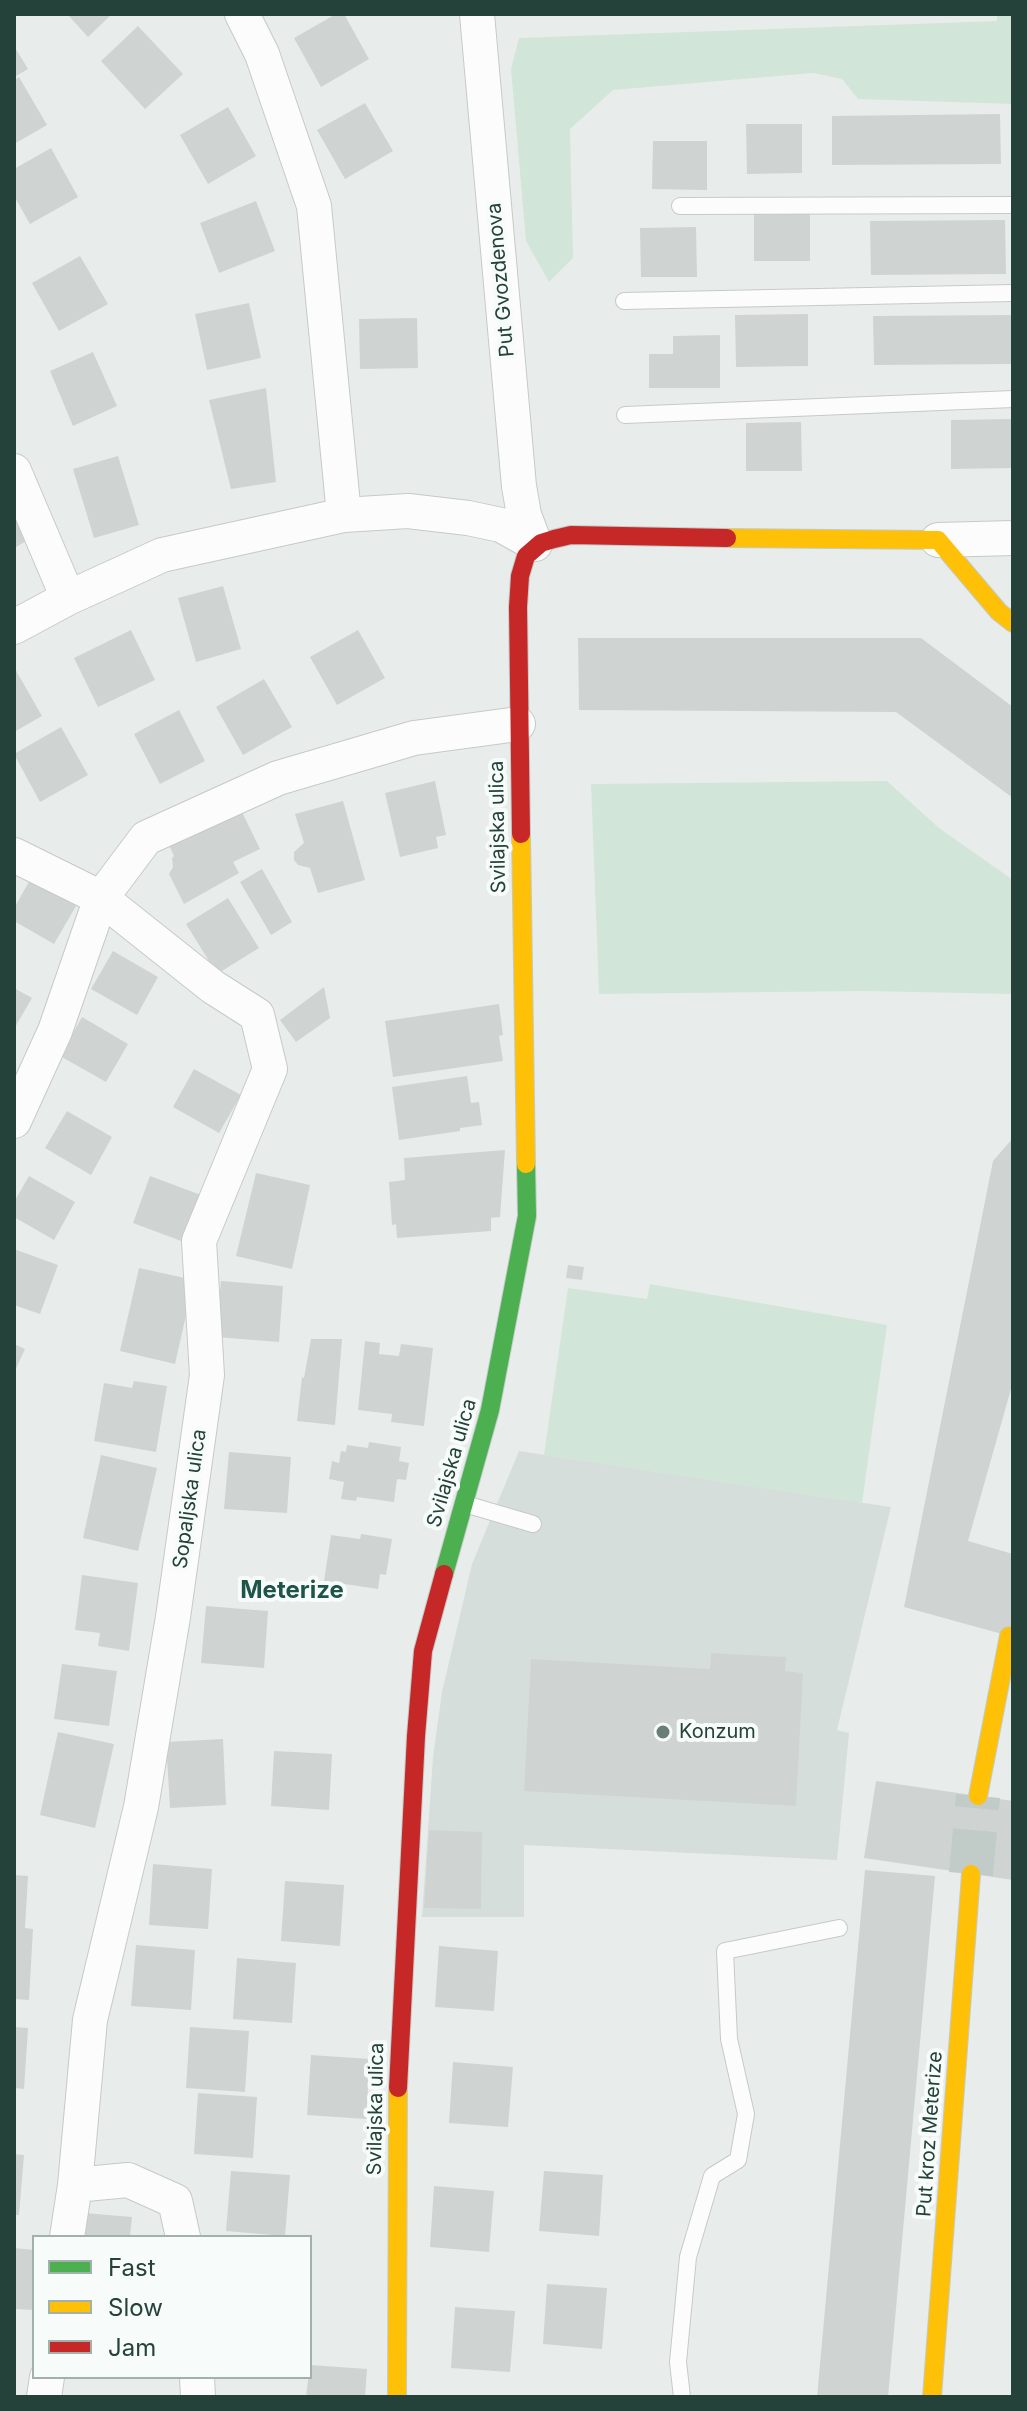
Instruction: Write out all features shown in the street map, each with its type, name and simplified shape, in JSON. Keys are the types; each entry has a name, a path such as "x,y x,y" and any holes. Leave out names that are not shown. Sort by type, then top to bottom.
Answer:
{"street":[{"path":"242,14 262,54 314,206 344,515"},
{"name":"Put Gvozdenova","path":"477,14 519,486 524,515 535,544"},
{"path":"14,471 68,598"},
{"path":"14,627 68,598 162,555 344,515 408,511 468,518 501,525 535,544 571,535 598,534 893,541 1013,538"},
{"path":"938,540 999,612 1013,623"},
{"name":"Svilajska ulica","path":"397,2397 397,2103 423,1651 501,1365 527,1216 518,607 524,558 535,544"},
{"path":"14,1121 55,1031 101,898 146,838 278,778 414,738 518,724"},
{"name":"Sopaljska ulica","path":"14,855 101,898 213,987 257,1015 270,1069 199,1241 207,1375 173,1617 141,1807 90,2020 75,2185 67,2235"},
{"path":"978,1796 1009,1636"},
{"name":"Put kroz Meterize","path":"932,2397 971,1874"},
{"path":"75,2185 128,2180 175,2201 183,2235"}],"lane":[{"path":"680,206 1013,205"},
{"path":"624,301 1013,293"},
{"path":"625,415 1013,399"},
{"path":"463,1503 533,1524"},
{"path":"682,2397 678,2362 688,2257 712,2176 738,2160 746,2114 729,2039 725,1951 839,1928"}],"shaded area":[{"path":"519,1451 891,1507 837,1730 849,1733 837,1860 524,1845 524,1917 422,1917 433,1757 442,1692 472,1564"}],"green space":[{"path":"997,14 1013,14 1013,104 858,99 842,79 813,73 613,90 570,129 573,258 549,282 526,241 511,69 519,38 997,21"},
{"path":"887,781 939,828 1013,880 1013,994 863,991 599,994 591,784"},
{"path":"650,1284 887,1325 862,1503 544,1455 568,1288 647,1299"}],"building":[{"path":"67,14 112,14 88,37"},
{"path":"336,14 344,14 369,59 321,87 294,38"},
{"path":"138,26 183,74 145,109 101,61"},
{"path":"14,46 28,69 14,77"},
{"path":"19,77 47,125 14,144 14,80"},
{"path":"365,103 393,151 345,179 317,130"},
{"path":"228,107 256,156 208,184 180,135"},
{"path":"1000,114 1001,164 832,165 832,116"},
{"path":"746,124 802,124 802,173 747,174"},
{"path":"653,141 707,141 707,190 652,189"},
{"path":"51,148 78,197 30,224 14,196 14,169"},
{"path":"256,201 275,251 219,273 200,223"},
{"path":"754,212 810,212 810,261 754,261"},
{"path":"1005,220 1006,274 871,275 870,221"},
{"path":"696,227 697,277 641,277 640,228"},
{"path":"80,256 108,304 59,331 32,283"},
{"path":"249,303 261,358 207,370 195,314"},
{"path":"808,314 808,366 736,367 735,315"},
{"path":"1013,315 1013,364 874,365 873,316"},
{"path":"417,318 418,368 360,369 359,319"},
{"path":"720,335 720,388 649,388 649,354 673,354 673,336"},
{"path":"93,352 117,406 73,426 50,371"},
{"path":"266,388 276,482 231,489 209,400"},
{"path":"1013,419 1013,468 951,469 951,420"},
{"path":"801,422 802,471 746,471 746,423"},
{"path":"118,456 139,525 94,538 73,469"},
{"path":"14,509 30,539 14,548"},
{"path":"223,586 241,649 196,662 178,598"},
{"path":"131,630 155,680 98,707 74,658"},
{"path":"358,630 385,678 337,705 310,657"},
{"path":"578,638 921,638 1013,707 1013,798 896,712 579,710"},
{"path":"14,667 42,716 14,732"},
{"path":"264,679 292,727 243,755 216,707"},
{"path":"179,710 205,761 160,784 134,734"},
{"path":"61,727 88,775 40,802 14,754"},
{"path":"435,781 446,835 436,837 438,848 400,857 385,793"},
{"path":"343,801 365,880 318,893 310,868 298,865 294,860 294,852 304,843 295,814"},
{"path":"240,808 260,849 233,862 239,873 184,904 169,874 174,856 169,845"},
{"path":"262,869 292,922 271,935 240,882"},
{"path":"30,880 76,906 54,944 14,921 14,908"},
{"path":"228,898 259,948 217,974 186,924"},
{"path":"113,951 158,977 137,1015 91,989"},
{"path":"324,987 330,1018 296,1042 280,1020"},
{"path":"14,988 32,998 14,1029"},
{"path":"499,1004 503,1061 393,1077 385,1021"},
{"path":"82,1017 128,1044 106,1082 60,1056"},
{"path":"194,1069 241,1095 219,1133 173,1107"},
{"path":"467,1076 471,1103 479,1102 482,1125 399,1140 392,1087"},
{"path":"67,1111 112,1137 91,1175 45,1148"},
{"path":"1013,1138 1013,1382 968,1541 1013,1554 1013,1637 904,1607 993,1161"},
{"path":"505,1150 500,1217 491,1218 491,1231 397,1238 396,1224 392,1225 389,1182 405,1180 404,1158"},
{"path":"256,1173 310,1185 292,1269 236,1256"},
{"path":"29,1176 75,1202 54,1240 14,1217 14,1202"},
{"path":"150,1176 201,1195 184,1242 133,1223"},
{"path":"14,1249 58,1265 40,1314 14,1305"},
{"path":"568,1265 584,1267 582,1280 566,1278"},
{"path":"139,1268 194,1280 175,1364 120,1351"},
{"path":"221,1281 283,1286 279,1342 216,1337"},
{"path":"311,1339 342,1339 335,1425 297,1421 302,1377"},
{"path":"365,1341 380,1343 379,1354 399,1356 401,1344 433,1348 424,1426 391,1422 392,1414 358,1410"},
{"path":"14,1344 25,1349 14,1373"},
{"path":"134,1381 167,1386 156,1452 94,1441 104,1383 132,1388"},
{"path":"369,1442 401,1447 399,1461 409,1463 406,1480 397,1479 394,1502 357,1497 356,1501 341,1499 344,1482 329,1479 332,1461 339,1463 341,1451 346,1452 347,1445 368,1448"},
{"path":"229,1452 291,1457 287,1513 224,1509"},
{"path":"101,1455 157,1468 138,1551 83,1538"},
{"path":"361,1534 392,1539 386,1575 380,1574 378,1589 324,1581 331,1535 360,1539"},
{"path":"82,1575 138,1583 129,1651 98,1646 100,1633 75,1630"},
{"path":"206,1606 268,1611 264,1668 201,1663"},
{"name":"Konzum","path":"711,1653 786,1657 785,1671 803,1673 796,1806 524,1791 531,1659 710,1669"},
{"path":"62,1664 117,1671 109,1726 54,1719"},
{"path":"58,1732 114,1744 95,1828 40,1815"},
{"path":"223,1739 226,1805 170,1808 166,1742"},
{"path":"274,1751 332,1754 329,1810 271,1806"},
{"path":"876,1781 1013,1801 1013,1880 864,1858"},
{"path":"429,1830 482,1832 481,1909 424,1908"},
{"path":"153,1864 212,1869 208,1929 149,1925"},
{"path":"865,1870 935,1876 888,2397 817,2397"},
{"path":"14,1875 28,1876 25,1928 33,1929 29,2000 14,1999"},
{"path":"285,1881 344,1885 340,1946 281,1941"},
{"path":"136,1945 195,1950 191,2010 131,2006"},
{"path":"439,1946 498,1951 494,2011 435,2007"},
{"path":"237,1958 296,1963 292,2023 233,2019"},
{"path":"14,2027 28,2028 24,2089 14,2088"},
{"path":"190,2027 249,2031 245,2092 186,2088"},
{"path":"311,2055 370,2059 366,2119 307,2115"},
{"path":"453,2062 513,2067 508,2127 449,2123"},
{"path":"198,2093 257,2097 253,2158 194,2154"},
{"path":"14,2154 24,2155 19,2215 14,2215"},
{"path":"231,2171 290,2175 285,2235 226,2231"},
{"path":"544,2171 603,2175 599,2236 539,2231"},
{"path":"434,2186 494,2191 489,2252 430,2247"},
{"path":"73,2212 132,2217 130,2235 71,2235"},
{"path":"14,2248 32,2250 32,2310 14,2309"},
{"path":"547,2284 607,2288 602,2349 543,2344"},
{"path":"455,2307 515,2311 510,2372 451,2368"},
{"path":"312,2365 367,2369 365,2397 306,2397 308,2379 312,2379"}],"tunnel":[{"path":"971,1874 978,1796"}],"traffic: fast":[{"path":"444,1574 490,1410 527,1216 526,1164"}],"traffic: slow":[{"path":"727,538 938,540 999,612 1013,623"},
{"path":"521,834 526,1164"},
{"path":"978,1796 1009,1636"},
{"path":"932,2397 971,1874"},
{"path":"397,2397 398,2088"}],"traffic: jam":[{"path":"521,834 518,607 520,576 526,556 541,543 571,535 727,538"},
{"path":"398,2088 423,1651 444,1574"}],"place":[{"name":"Konzum","path":"663,1732"}],"district":[{"name":"Meterize","path":"292,1591"}]}
